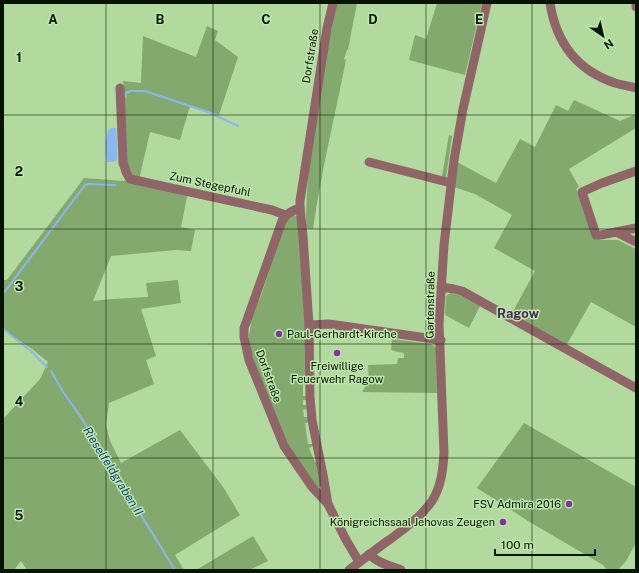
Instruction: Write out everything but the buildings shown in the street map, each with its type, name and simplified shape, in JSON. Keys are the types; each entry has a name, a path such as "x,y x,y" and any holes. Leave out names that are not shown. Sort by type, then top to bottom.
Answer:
{"street":[{"name":"Dorfstraße","path":"333,3 326,34 300,208 309,325 310,397 312,420 328,504 359,562"},
{"name":"Gartenstraße","path":"349,570 420,515 432,500 440,484 444,453 440,308 444,245 462,109 487,3"},
{"path":"550,3 554,24 565,46 577,62 595,74 608,80 636,88"},
{"name":"Zum Stegepfuhl","path":"120,88 123,161 130,179 272,210 285,215"},
{"path":"369,162 451,183"},
{"path":"636,172 602,183 582,192 596,235 636,228"},
{"path":"285,215 300,208"},
{"name":"Dorfstraße","path":"285,215 244,328 244,337 249,360 284,446 312,487 328,504"},
{"path":"616,232 636,242"},
{"path":"441,287 462,292 636,388"},
{"path":"309,325 329,324 441,340"},
{"path":"369,554 378,560 401,570"}],"green space":[{"path":"336,3 357,3 348,50 344,59 346,60 324,165 313,229 306,228 309,170 316,114"},
{"path":"437,3 482,3 465,75 409,60 415,35 426,39"},
{"path":"207,26 218,31 215,40 238,57 219,115 190,106 180,140 150,132 139,180 188,192 181,227 195,230 191,251 176,250 111,256 93,301 148,297 146,283 178,280 181,303 141,309 156,356 146,360 154,384 109,403 106,425 110,441 121,463 180,430 223,487 240,515 175,555 184,570 27,570 21,561 14,570 3,570 3,419 40,379 48,362 32,349 3,330 3,280 7,280 84,178 126,180 118,164 124,88 123,81 141,83 143,36 196,57"},
{"path":"574,100 620,121 636,114 636,128 569,169 579,187 576,189 581,200 585,199 600,240 618,240 636,249 636,327 591,302 566,346 511,315 535,271 494,248 512,215 475,194 454,187 457,162 496,183 520,139 535,147 556,105 568,111"},
{"path":"449,135 452,136 446,178 442,176"},
{"path":"293,215 297,216 299,219 308,381 303,381 303,396 307,396 307,400 303,400 303,405 308,405 308,409 303,410 304,417 309,417 309,422 305,423 308,444 313,444 313,446 309,448 315,462 317,462 321,486 318,487 314,487 287,445 275,419 250,349 249,336 252,317 262,293 286,219"},
{"path":"451,293 460,295 480,306 469,328 445,315 446,297"},
{"path":"392,339 431,344 436,348 437,393 362,392 368,379 368,365 397,364 398,358 404,358 404,353 391,350"},
{"name":"FSV Admira 2016","path":"524,423 636,487 636,543 626,561 618,570 607,570 603,565 528,521 477,488"},
{"path":"253,536 268,561 249,570 196,570"}],"water":[{"path":"111,128 116,128 117,160 107,162 106,139"}],"waterway":[{"path":"125,97 126,93 130,91 145,91 208,112 238,126"},
{"path":"3,294 85,185 115,185"},
{"name":"Rieselfeldgraben II","path":"3,329 31,351 47,367"},
{"name":"Rieselfeldgraben II","path":"51,371 175,570"}],"place":[{"name":"Paul-Gerhardt-Kirche","path":"279,334"},
{"name":"Freiwillige Feuerwehr Ragow","path":"337,353"},
{"name":"FSV Admira 2016","path":"569,504"},
{"name":"Königreichssaal Jehovas Zeugen","path":"503,522"}],"district":[{"name":"Ragow","path":"518,313"}]}
